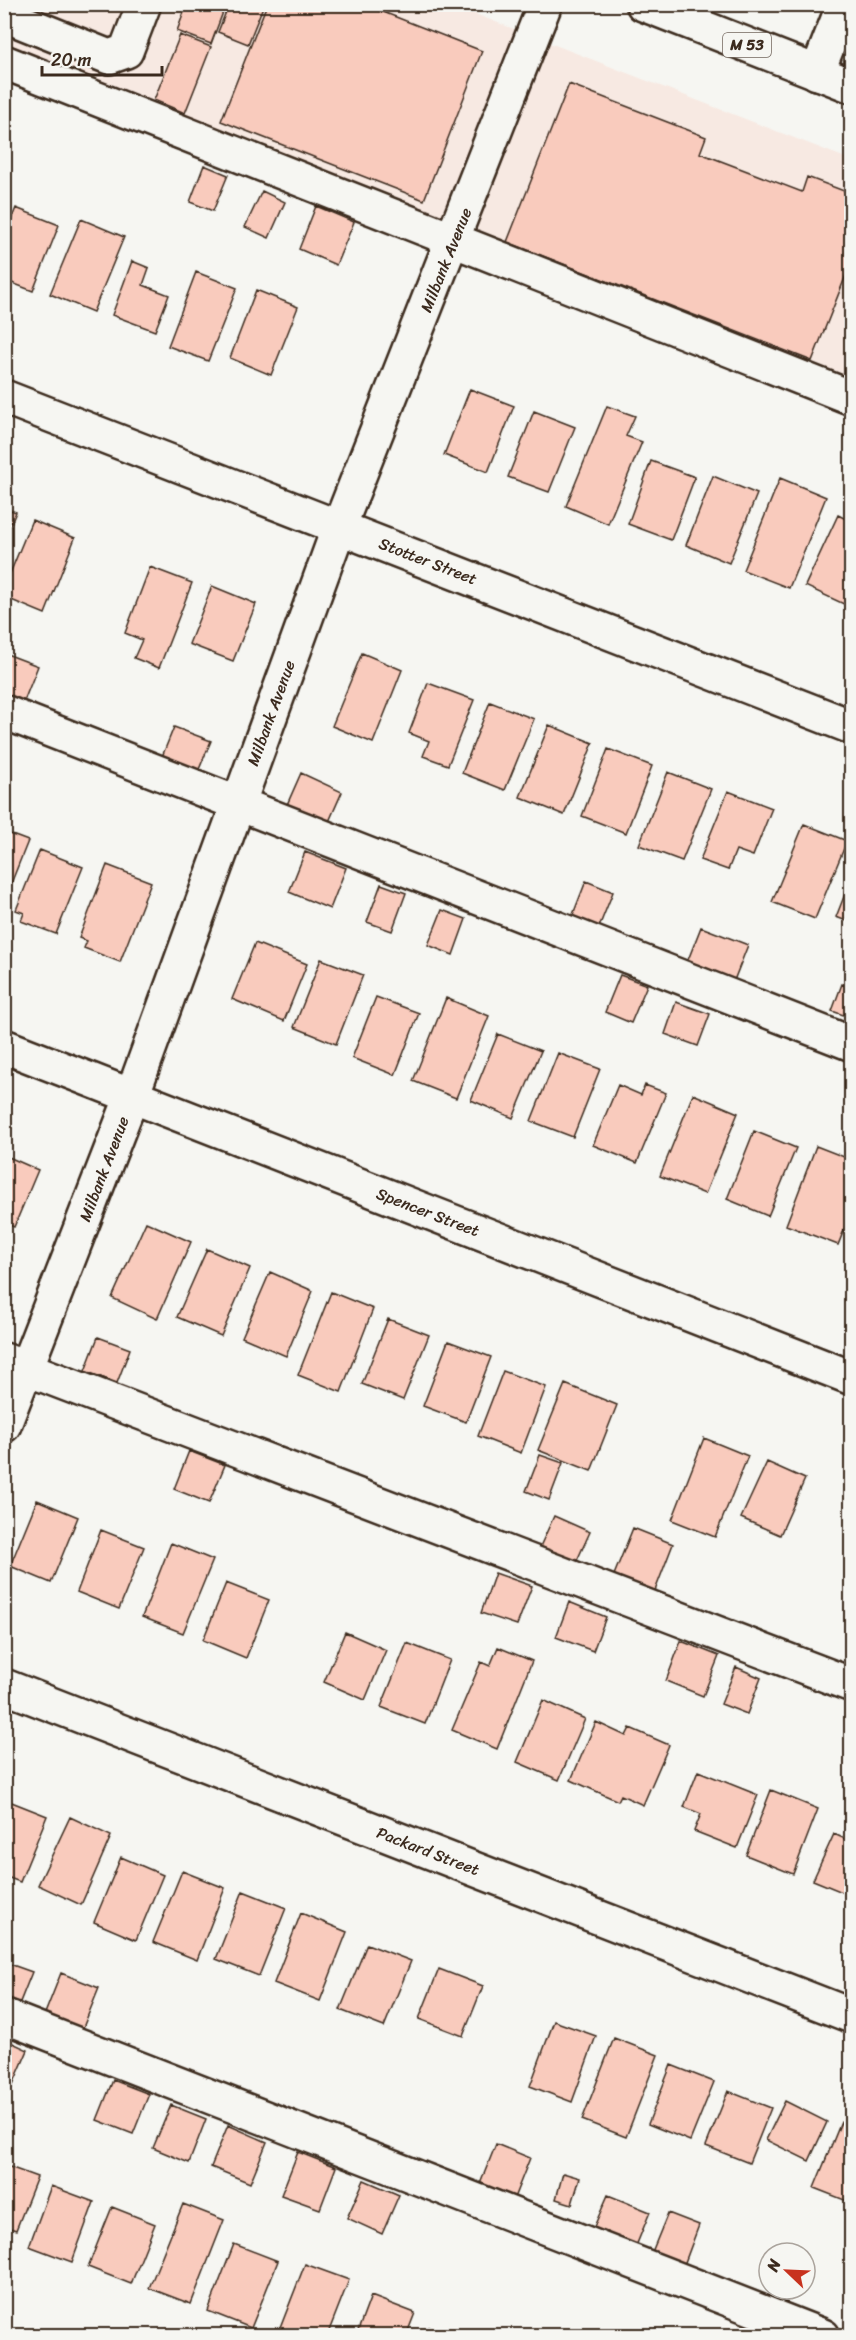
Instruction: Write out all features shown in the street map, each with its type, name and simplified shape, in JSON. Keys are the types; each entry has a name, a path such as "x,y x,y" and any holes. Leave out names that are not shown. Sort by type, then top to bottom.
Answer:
{"street":[{"path":"9,4 17,20 109,57 126,51 144,4"},
{"name":"Milbank Avenue","path":"4,1425 15,1365 132,1096 339,526 455,239 545,4"},
{"name":"M 53","path":"643,4 852,86"},
{"path":"817,73 844,4"},
{"path":"4,62 852,398"},
{"name":"Stotter Street","path":"4,397 852,727"},
{"path":"4,712 852,1044"},
{"name":"Spencer Street","path":"4,1046 852,1378"},
{"path":"15,1365 852,1685"},
{"name":"Packard Street","path":"4,1686 852,2016"},
{"path":"4,2016 823,2336"}],"shaded area":[{"path":"4,5 452,5 851,160 851,414 5,81"}],"building":[{"path":"187,4 226,4 211,44 177,31"},
{"path":"229,4 264,4 248,44 218,32"},
{"path":"267,4 363,4 482,51 424,200 221,121"},
{"path":"180,35 211,47 185,113 154,100"},
{"path":"569,84 706,137 700,153 802,192 807,177 852,194 852,260 812,361 507,242"},
{"path":"204,165 228,175 213,211 190,202"},
{"path":"262,191 285,202 269,238 245,227"},
{"path":"316,206 354,222 336,265 299,249"},
{"path":"16,208 59,225 33,291 4,280 4,237"},
{"path":"81,219 124,237 93,312 50,294"},
{"path":"132,261 149,268 143,285 169,295 155,331 112,315"},
{"path":"196,272 237,288 208,361 168,346"},
{"path":"256,290 298,307 271,375 230,358"},
{"path":"470,389 514,406 488,472 444,455"},
{"path":"607,406 635,416 626,436 642,442 608,524 566,506"},
{"path":"534,411 575,427 549,492 508,477"},
{"path":"651,461 695,477 671,540 628,524"},
{"path":"713,476 757,494 729,563 686,545"},
{"path":"780,478 826,497 789,588 743,570"},
{"path":"4,508 16,512 4,540"},
{"path":"838,515 852,522 852,592 846,605 805,586"},
{"path":"32,520 75,538 45,614 4,597 4,588"},
{"path":"150,567 192,583 159,668 134,658 142,640 125,633"},
{"path":"212,586 256,604 233,661 189,644"},
{"path":"4,653 38,666 22,706 4,699"},
{"path":"362,653 402,670 373,743 332,726"},
{"path":"428,683 474,700 448,765 423,756 429,741 409,733"},
{"path":"490,702 534,719 505,790 462,773"},
{"path":"549,725 593,743 564,815 520,797"},
{"path":"174,727 211,741 197,774 161,759"},
{"path":"608,749 652,766 626,833 582,816"},
{"path":"668,772 711,789 682,861 639,845"},
{"path":"301,773 342,792 327,826 286,807"},
{"path":"728,791 772,808 753,856 736,850 728,870 700,860"},
{"path":"804,824 847,841 815,919 772,902"},
{"path":"4,832 28,841 4,901"},
{"path":"40,850 83,867 56,934 21,921 24,913 16,910"},
{"path":"305,852 346,868 330,909 289,892"},
{"path":"107,865 151,882 120,962 84,948 87,941 79,938"},
{"path":"852,876 852,923 836,917"},
{"path":"586,881 613,892 599,927 572,917"},
{"path":"381,884 406,893 392,931 367,922"},
{"path":"442,910 466,919 453,955 428,945"},
{"path":"701,927 748,945 733,983 686,965"},
{"path":"255,943 307,964 284,1021 232,999"},
{"path":"321,959 363,975 336,1044 294,1027"},
{"path":"620,975 647,985 631,1023 605,1012"},
{"path":"842,984 852,988 852,1018 832,1011"},
{"path":"376,997 419,1013 395,1075 352,1058"},
{"path":"446,998 489,1016 456,1098 413,1081"},
{"path":"676,1002 710,1014 698,1046 665,1034"},
{"path":"498,1034 541,1051 513,1118 471,1100"},
{"path":"558,1053 600,1069 573,1137 531,1121"},
{"path":"618,1085 641,1095 645,1085 666,1093 637,1163 593,1145"},
{"path":"693,1094 738,1113 705,1194 660,1176"},
{"path":"754,1131 796,1148 768,1216 727,1199"},
{"path":"816,1146 852,1160 852,1210 838,1245 786,1225"},
{"path":"4,1155 38,1170 14,1227 4,1223"},
{"path":"146,1222 191,1242 157,1319 112,1298"},
{"path":"207,1249 250,1268 221,1336 177,1317"},
{"path":"270,1272 313,1291 286,1356 242,1337"},
{"path":"331,1292 373,1309 341,1392 298,1375"},
{"path":"388,1319 429,1335 403,1400 362,1384"},
{"path":"98,1337 130,1349 117,1383 85,1371"},
{"path":"448,1341 491,1357 466,1422 423,1406"},
{"path":"503,1371 546,1387 521,1453 478,1436"},
{"path":"565,1384 617,1405 591,1471 538,1450"},
{"path":"704,1438 748,1456 715,1537 672,1520"},
{"path":"189,1451 225,1465 209,1503 174,1489"},
{"path":"540,1455 563,1463 549,1500 526,1491"},
{"path":"767,1462 805,1479 780,1535 741,1518"},
{"path":"37,1500 78,1517 51,1583 10,1566"},
{"path":"554,1516 590,1532 574,1567 538,1551"},
{"path":"633,1528 673,1544 653,1596 612,1580"},
{"path":"101,1530 144,1547 119,1609 77,1592"},
{"path":"171,1543 213,1560 183,1633 142,1617"},
{"path":"495,1573 532,1586 517,1625 481,1613"},
{"path":"226,1583 269,1600 246,1658 203,1640"},
{"path":"569,1602 606,1617 593,1651 556,1637"},
{"path":"345,1632 386,1650 365,1700 324,1682"},
{"path":"681,1641 719,1656 703,1696 666,1681"},
{"path":"407,1643 450,1660 425,1724 381,1707"},
{"path":"498,1647 532,1661 497,1749 452,1730 481,1662 490,1666"},
{"path":"736,1667 761,1678 747,1714 721,1704"},
{"path":"543,1700 585,1719 559,1780 517,1762"},
{"path":"596,1722 626,1736 630,1728 669,1745 643,1805 621,1795 618,1801 571,1780"},
{"path":"698,1771 758,1795 737,1848 694,1831 701,1814 684,1807"},
{"path":"771,1790 818,1809 793,1874 746,1855"},
{"path":"4,1799 47,1816 20,1882 4,1876"},
{"path":"70,1817 111,1836 81,1905 38,1885"},
{"path":"834,1834 852,1842 852,1896 813,1880"},
{"path":"121,1857 163,1875 136,1940 94,1922"},
{"path":"182,1871 225,1888 197,1960 153,1942"},
{"path":"243,1891 286,1908 259,1976 216,1959"},
{"path":"301,1913 347,1932 320,2001 274,1983"},
{"path":"367,1944 411,1961 384,2027 340,2010"},
{"path":"4,1962 32,1972 20,2002 4,1996"},
{"path":"439,1969 483,1986 463,2036 419,2019"},
{"path":"61,1973 99,1988 82,2030 44,2016"},
{"path":"554,2021 596,2036 572,2102 530,2086"},
{"path":"614,2038 658,2055 626,2137 582,2120"},
{"path":"4,2039 28,2050 11,2089 4,2086"},
{"path":"671,2065 714,2082 690,2141 648,2124"},
{"path":"113,2080 149,2094 133,2134 97,2120"},
{"path":"728,2091 771,2108 749,2163 706,2146"},
{"path":"785,2101 827,2122 809,2161 766,2140"},
{"path":"171,2105 206,2119 189,2163 153,2148"},
{"path":"841,2122 852,2126 852,2203 814,2188"},
{"path":"228,2125 267,2142 250,2183 211,2167"},
{"path":"496,2144 530,2158 514,2198 480,2184"},
{"path":"298,2152 336,2167 320,2209 281,2195"},
{"path":"4,2165 37,2177 16,2230 4,2226"},
{"path":"563,2173 580,2178 572,2204 556,2199"},
{"path":"364,2180 399,2195 382,2234 347,2218"},
{"path":"51,2186 94,2202 72,2262 29,2246"},
{"path":"608,2195 650,2212 636,2246 593,2229"},
{"path":"183,2204 224,2220 191,2304 149,2288"},
{"path":"112,2207 155,2224 131,2284 88,2267"},
{"path":"668,2213 699,2225 684,2265 652,2252"},
{"path":"234,2244 278,2261 251,2328 208,2311"},
{"path":"305,2264 349,2280 327,2336 277,2336"},
{"path":"371,2296 415,2313 406,2336 356,2336"},
{"path":"428,2327 448,2336 425,2336"}]}
